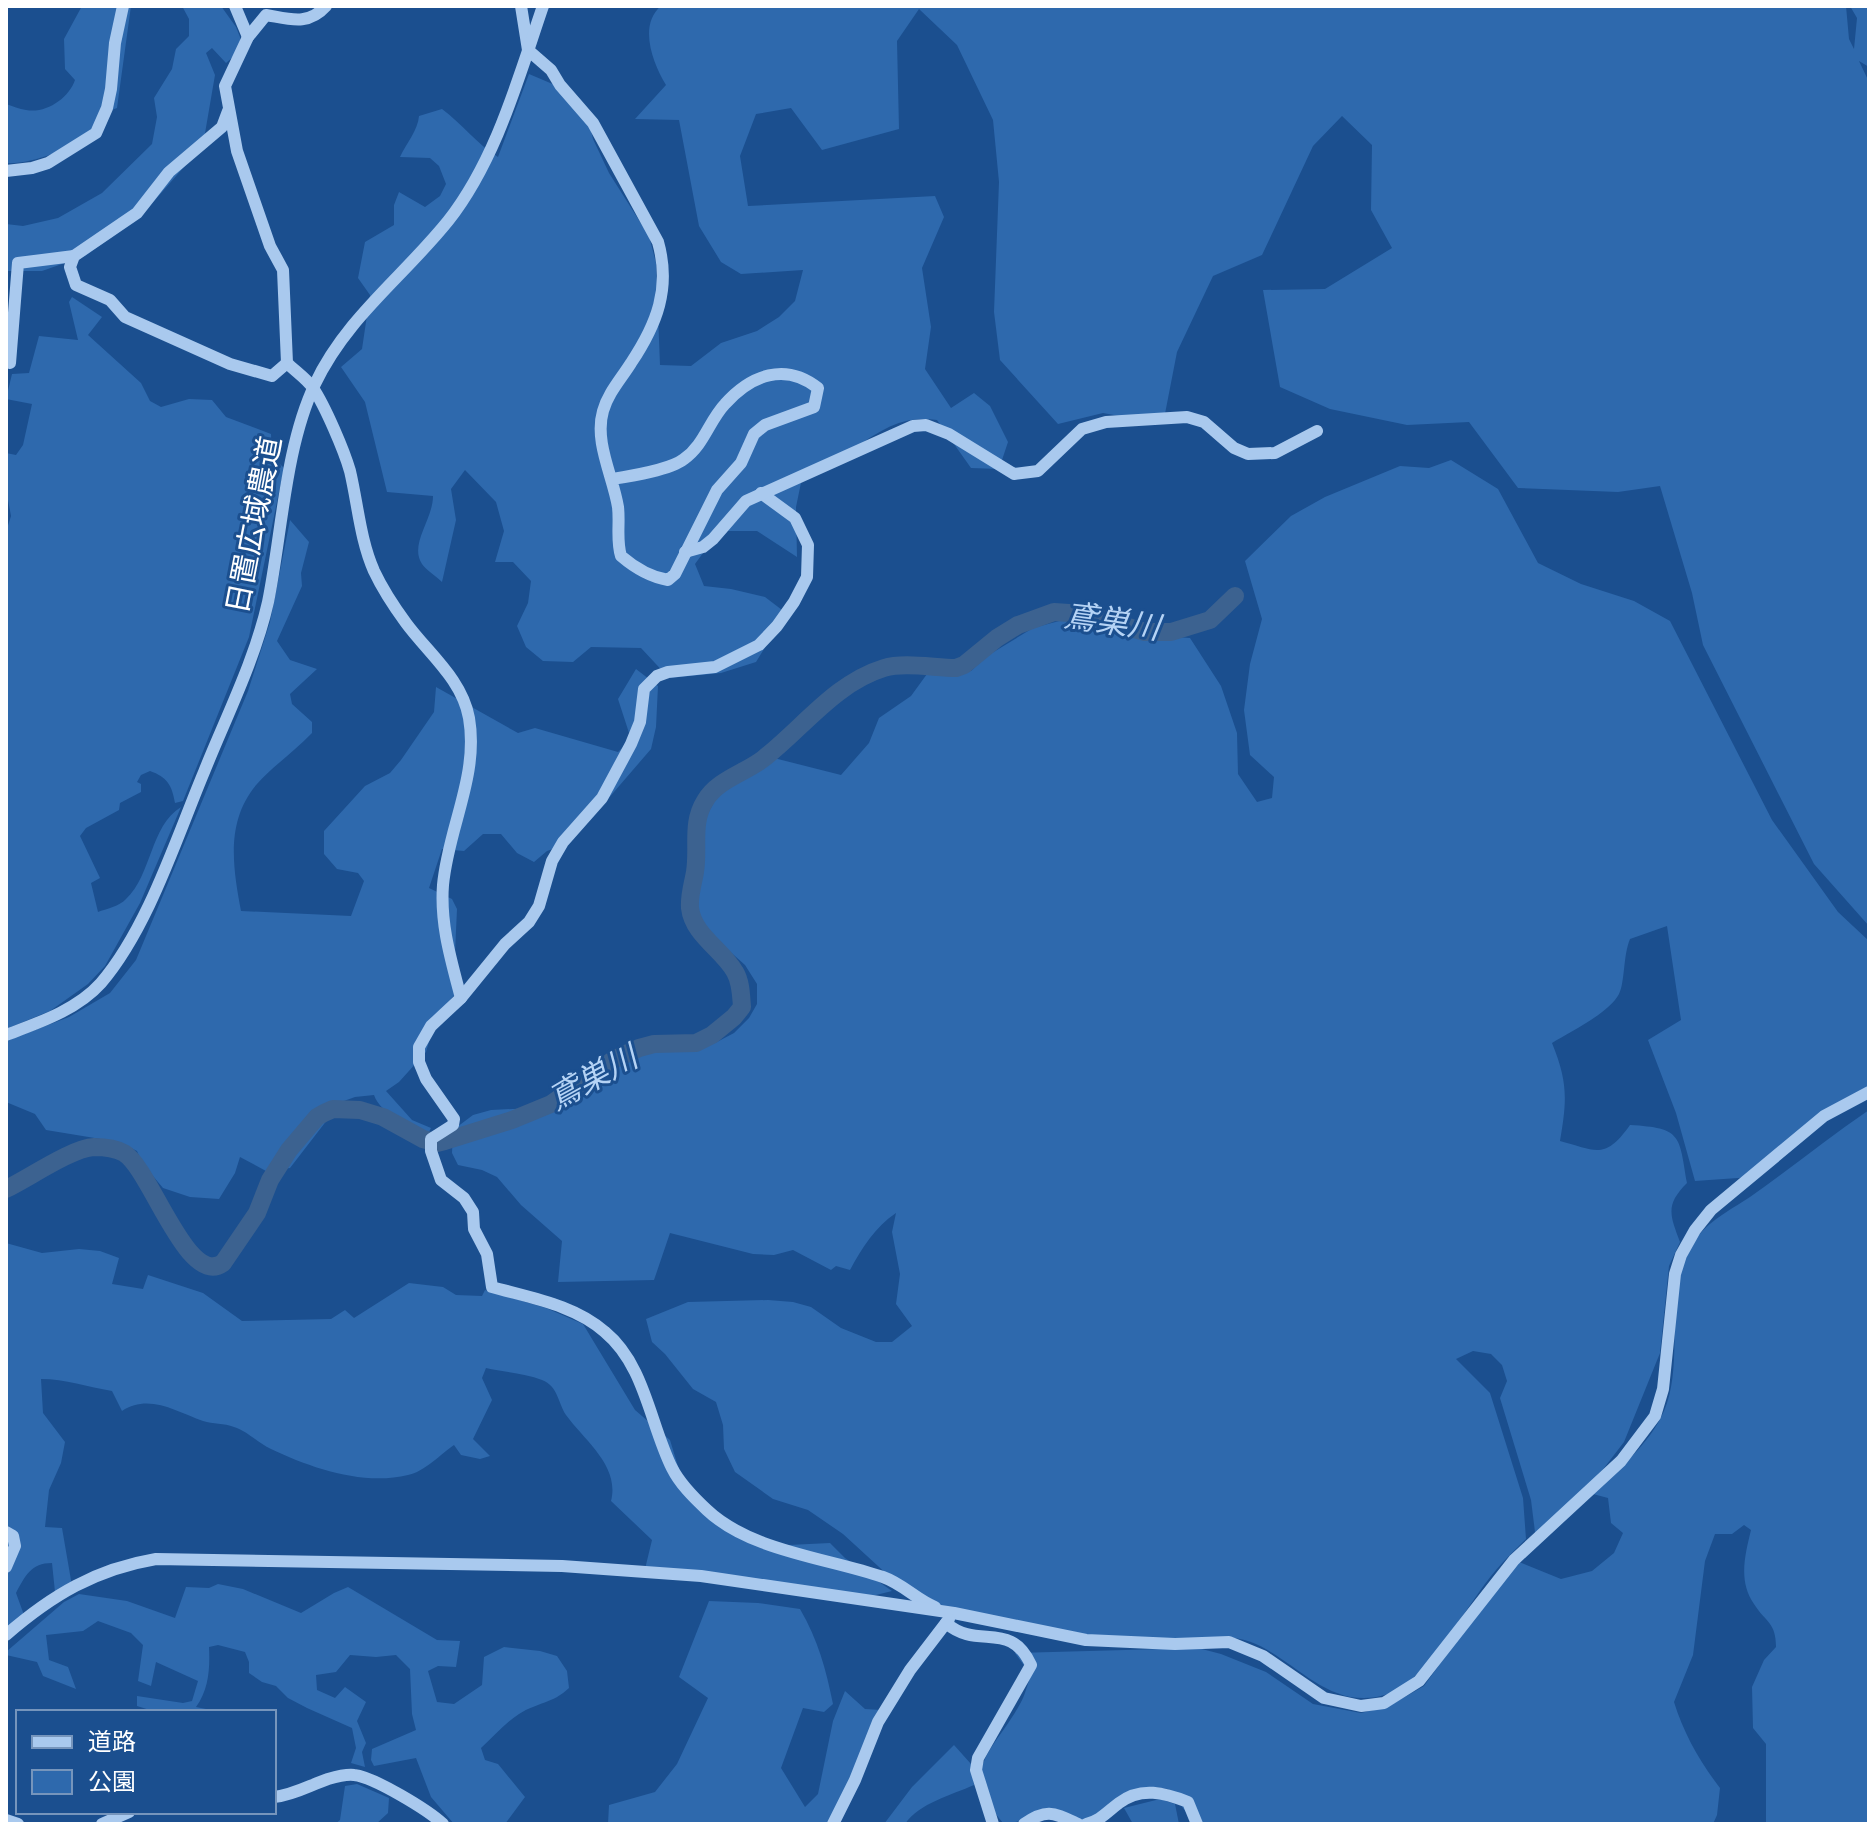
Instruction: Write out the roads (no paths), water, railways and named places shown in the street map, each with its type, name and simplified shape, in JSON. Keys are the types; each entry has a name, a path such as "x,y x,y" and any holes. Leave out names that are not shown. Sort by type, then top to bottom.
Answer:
{"street":[{"path":"6,171 48,163 96,133 107,108 123,6"},
{"path":"235,6 248,37"},
{"path":"326,6 316,17 296,20 266,15 248,37 225,86 228,111 247,185 270,246 283,270 287,363 313,387 349,470 359,527 375,572 405,622 449,674 469,717 466,787 443,885 444,937 461,998"},
{"path":"521,6 528,50 551,70 593,123 658,242 663,261 665,288 658,310 603,411 603,448 618,511 621,556 638,569 668,580 675,574 717,490 741,463 754,434 765,425 814,407 818,388 809,381 783,372 759,378 723,405 699,446 682,461 661,469 612,479"},
{"name":"日置広域農道","path":"6,1035 85,998 114,965 146,910 261,628 295,448 313,387 341,337 423,249 464,198 487,156 543,6"},
{"path":"10,363 18,263 74,256 137,213 169,172 222,127 228,111"},
{"path":"74,256 70,267 76,285 110,300 125,317 230,364 272,376 287,363"},
{"path":"685,552 703,547 713,539 746,501 913,426 926,425 949,434 1014,474 1038,471 1082,429 1106,422 1187,417 1204,422 1234,448 1248,454 1275,453 1317,431"},
{"path":"761,493 795,518 808,545 807,577 794,602 759,645 715,667 657,676 644,689 640,722 631,744 602,798 563,842 552,861 539,906 529,922 505,944 461,998 423,1036 419,1062 426,1079 454,1119 453,1125 431,1139 431,1151 441,1180 464,1198 473,1212 474,1229 487,1254 492,1287 557,1305 604,1330 619,1345 639,1382 672,1468 683,1486 710,1513 753,1538 884,1578 907,1588 950,1618 956,1632 984,1638 1000,1636 1024,1649 1031,1665 978,1758 976,1770 993,1824"},
{"path":"6,1635 66,1590 96,1574 127,1564 182,1558 638,1570 701,1576 1086,1640 1175,1644 1229,1642 1263,1656 1324,1698 1361,1706 1384,1703 1419,1681 1514,1560 1621,1461 1655,1416 1663,1389 1675,1274 1681,1255 1695,1230 1722,1200 1824,1116 1869,1092"},
{"path":"6,1532 13,1536 15,1546 6,1567"},
{"path":"833,1824 878,1722 910,1670 950,1618"},
{"path":"276,1797 331,1778 354,1775 374,1782 428,1812 443,1824"},
{"path":"1086,1824 1104,1816 1122,1800 1146,1792 1164,1792 1188,1802 1197,1824"},
{"path":"1024,1824 1038,1814 1055,1813 1078,1824"},
{"path":"102,1824 124,1814"},
{"path":"6,1820 18,1824"}],"waterway":[{"name":"鳶巣川","path":"6,1189 85,1149 98,1147 117,1150 135,1163 183,1243 196,1259 210,1266 223,1263 257,1213 270,1180 289,1150 324,1113 333,1109 360,1110 383,1117 423,1139 437,1143 512,1120 551,1104 613,1060 639,1048 654,1044 696,1043 712,1035 742,1007 740,984 735,972 702,934 690,908 698,818 710,794 724,782 763,759 850,684 884,668 910,665 956,668 1018,625 1054,612 1084,614 1145,632 1171,632 1210,620 1235,596"}]}
